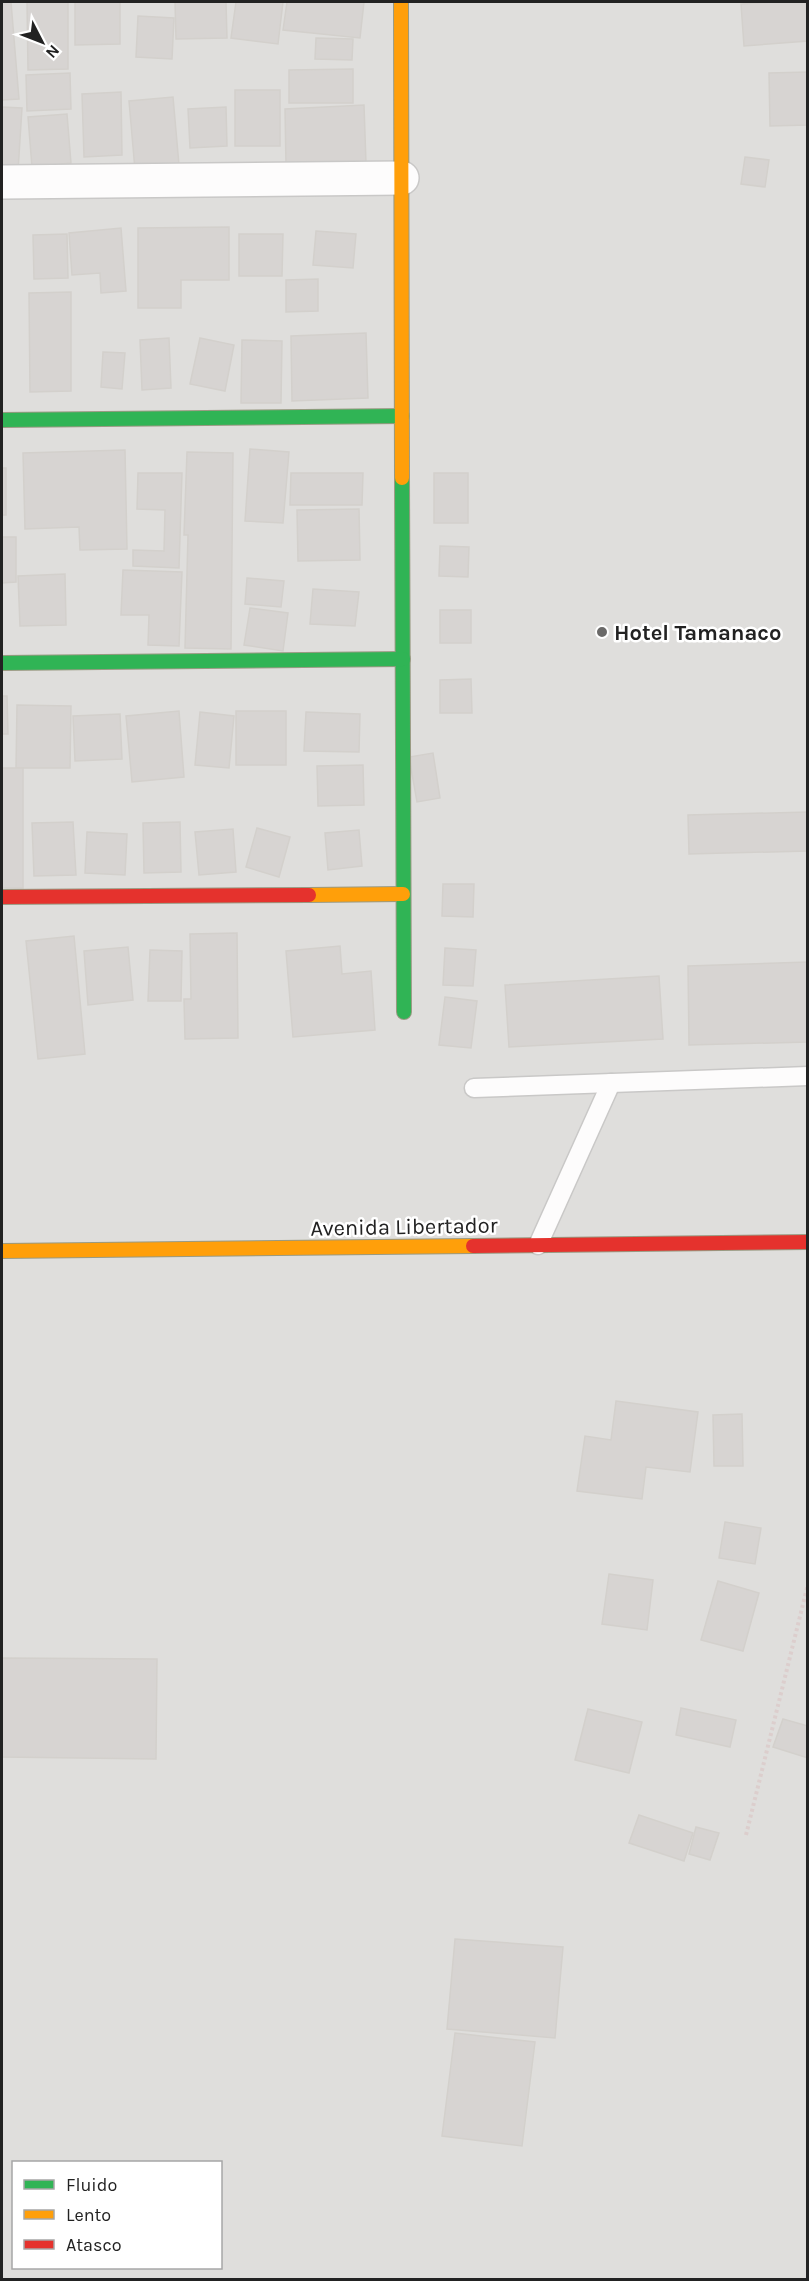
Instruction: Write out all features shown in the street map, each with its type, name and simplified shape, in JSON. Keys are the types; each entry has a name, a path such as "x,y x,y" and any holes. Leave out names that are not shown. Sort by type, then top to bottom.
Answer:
{"main road":[{"path":"401,2 404,1012"},
{"path":"2,420 402,416"},
{"path":"2,663 403,659"},
{"path":"2,897 403,894"},
{"name":"Avenida Libertador","path":"2,1251 807,1242"}],"street":[{"path":"2,182 402,178"}],"lane":[{"path":"474,1088 807,1076"},
{"path":"538,1245 611,1083"}],"path":[{"path":"746,1835 807,1584"}],"shaded area":[{"path":"2,2 807,2 807,2279 2,2280"}],"building":[{"path":"2,2 11,2 19,99 2,100"},
{"path":"27,2 68,2 68,69 28,70"},
{"path":"75,2 120,2 120,44 75,45"},
{"path":"175,2 226,2 227,38 176,39"},
{"path":"236,2 283,2 278,44 231,38"},
{"path":"287,2 364,2 360,38 283,30"},
{"path":"806,2 808,41 744,46 741,4"},
{"path":"138,16 174,18 172,59 136,57"},
{"path":"316,38 353,39 352,60 315,59"},
{"path":"353,69 353,103 289,103 289,70"},
{"path":"808,72 808,125 770,126 769,73"},
{"path":"70,73 71,109 27,111 26,75"},
{"path":"235,90 280,90 280,146 235,146"},
{"path":"121,92 122,155 84,157 82,94"},
{"path":"173,97 179,165 135,170 129,101"},
{"path":"364,105 366,163 286,165 285,109"},
{"path":"2,107 22,108 18,171 2,170"},
{"path":"226,107 227,146 190,148 188,109"},
{"path":"67,114 71,163 32,167 28,117"},
{"path":"745,157 769,160 765,187 741,184"},
{"path":"229,227 229,280 181,280 181,308 138,308 138,228"},
{"path":"121,228 126,291 101,293 100,273 72,275 69,233"},
{"path":"316,231 356,234 353,268 313,265"},
{"path":"67,234 68,278 34,279 33,235"},
{"path":"239,234 283,234 282,276 239,276"},
{"path":"318,279 318,311 286,312 286,280"},
{"path":"71,292 71,391 30,392 29,293"},
{"path":"366,333 368,398 292,401 291,336"},
{"path":"169,338 171,388 142,390 140,340"},
{"path":"200,338 234,345 225,391 190,384"},
{"path":"242,340 282,341 281,403 241,403"},
{"path":"103,352 125,353 122,389 101,387"},
{"path":"250,449 289,452 283,523 245,521"},
{"path":"125,450 127,549 80,550 79,527 25,529 23,453"},
{"path":"187,452 233,453 231,649 185,648 188,535 184,535"},
{"path":"2,468 6,468 6,515 2,515"},
{"path":"138,473 182,473 179,568 133,566 133,550 164,551 165,510 137,509"},
{"path":"291,473 363,473 362,505 290,505"},
{"path":"434,473 468,473 468,523 434,523"},
{"path":"359,509 360,560 298,561 297,510"},
{"path":"2,537 16,537 16,582 2,583"},
{"path":"440,546 469,547 468,577 439,576"},
{"path":"123,570 182,572 179,646 148,645 149,615 121,615"},
{"path":"65,574 66,625 20,626 18,576"},
{"path":"247,578 284,581 281,607 245,604"},
{"path":"313,589 359,592 355,626 310,624"},
{"path":"250,608 288,613 283,651 244,645"},
{"path":"440,610 471,610 471,643 440,643"},
{"path":"471,679 472,713 440,713 440,680"},
{"path":"2,696 7,696 8,734 2,734"},
{"path":"17,705 71,706 70,768 16,768"},
{"path":"179,711 184,777 132,782 126,716"},
{"path":"236,711 286,711 286,765 236,765"},
{"path":"200,712 234,716 229,768 195,765"},
{"path":"306,712 360,714 359,752 304,751"},
{"path":"120,714 122,759 75,761 73,716"},
{"path":"433,753 440,798 417,802 409,757"},
{"path":"363,765 364,805 318,806 317,766"},
{"path":"2,768 23,768 23,888 2,888"},
{"path":"808,812 808,851 689,854 688,815"},
{"path":"73,822 76,875 34,876 32,823"},
{"path":"180,822 181,872 144,873 143,823"},
{"path":"257,828 290,837 279,877 246,867"},
{"path":"233,829 236,872 199,875 195,832"},
{"path":"359,830 362,866 328,870 325,833"},
{"path":"87,832 127,834 125,875 85,873"},
{"path":"443,884 474,884 473,917 442,916"},
{"path":"237,933 238,1038 185,1039 184,999 191,999 190,934"},
{"path":"74,936 85,1054 38,1059 26,941"},
{"path":"340,946 342,974 371,971 375,1030 293,1037 286,951"},
{"path":"128,947 133,1000 88,1005 84,951"},
{"path":"445,948 476,950 473,986 443,985"},
{"path":"150,950 182,951 181,1001 148,1001"},
{"path":"808,962 808,1042 689,1045 688,966"},
{"path":"659,976 663,1039 509,1047 505,985"},
{"path":"445,997 477,1001 471,1048 439,1045"},
{"path":"616,1401 698,1412 690,1472 646,1467 642,1499 577,1491 585,1436 611,1440"},
{"path":"742,1414 743,1466 714,1466 713,1415"},
{"path":"725,1522 761,1528 755,1564 719,1558"},
{"path":"609,1574 653,1580 647,1630 602,1624"},
{"path":"718,1581 759,1593 743,1651 701,1640"},
{"path":"2,1658 157,1659 156,1759 2,1757"},
{"path":"681,1708 736,1720 730,1747 676,1735"},
{"path":"588,1709 642,1722 629,1773 575,1760"},
{"path":"783,1719 808,1726 808,1758 773,1747"},
{"path":"639,1815 693,1833 684,1861 629,1843"},
{"path":"696,1827 719,1833 710,1860 689,1854"},
{"path":"455,1939 563,1947 555,2038 447,2029"},
{"path":"455,2033 535,2042 522,2146 442,2136"}],"traffic: fast":[{"path":"2,420 402,416"},
{"path":"402,478 404,1012"},
{"path":"2,663 403,659"}],"traffic: slow":[{"path":"401,2 402,478"},
{"path":"309,895 403,894"},
{"path":"2,1251 473,1246"}],"traffic: jam":[{"path":"2,897 309,895"},
{"path":"473,1246 808,1242"}],"place":[{"name":"Hotel Tamanaco","path":"602,632"}]}
